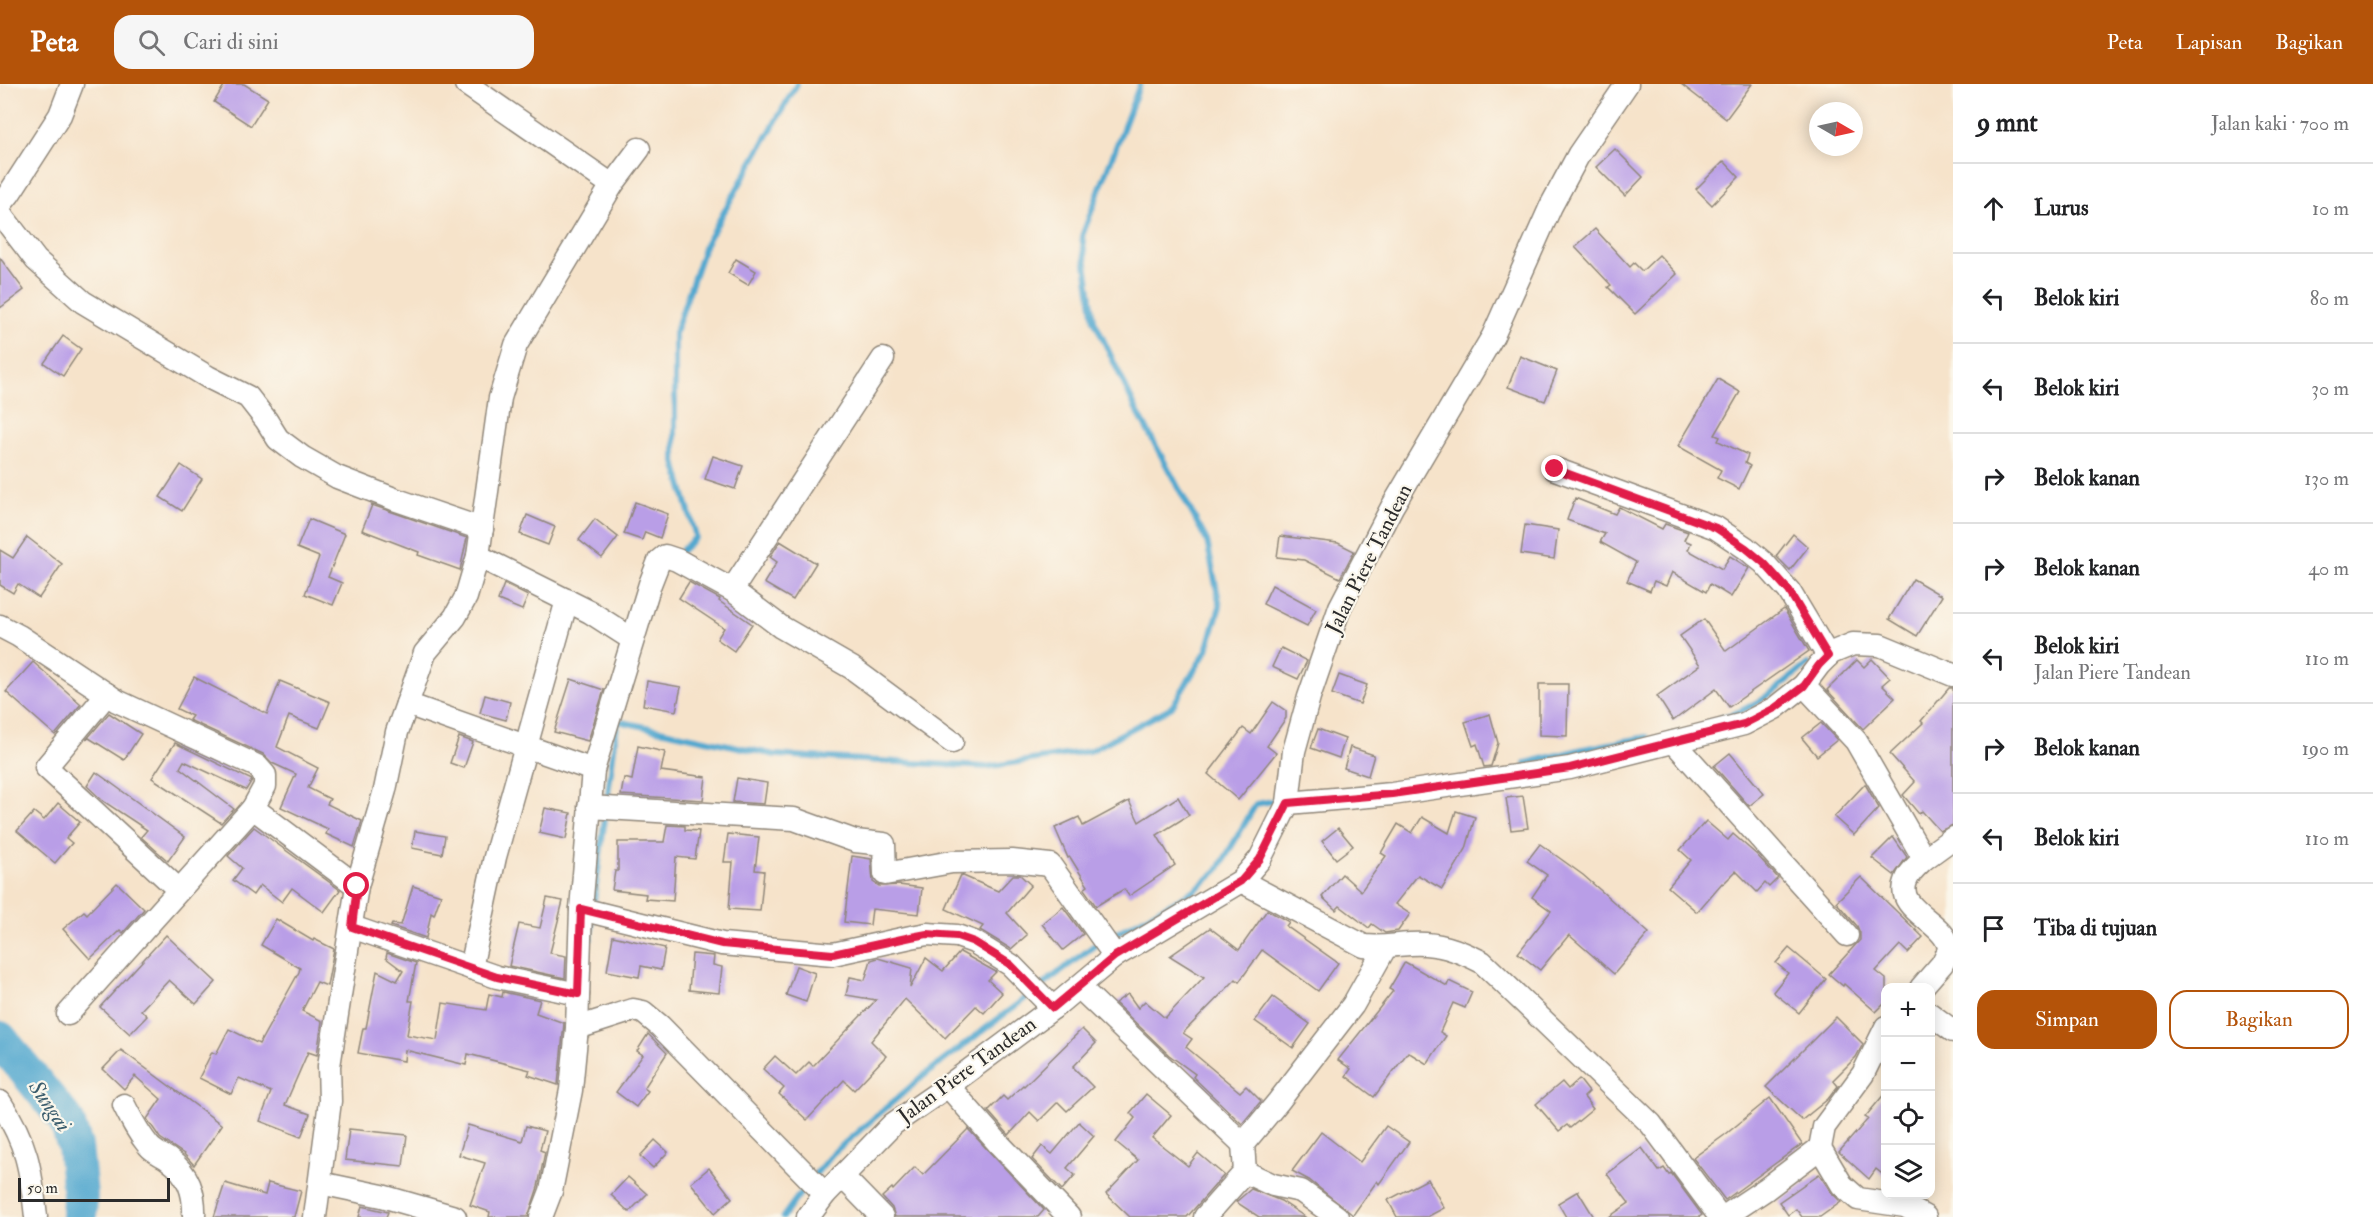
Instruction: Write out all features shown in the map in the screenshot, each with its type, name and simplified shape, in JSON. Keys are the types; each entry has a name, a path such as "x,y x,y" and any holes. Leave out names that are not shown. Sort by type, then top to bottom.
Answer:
{"street":[{"path":"0,205 60,115 72,84"},
{"path":"466,84 612,185"},
{"name":"Jalan Piere Tandean","path":"808,1217 822,1191 842,1176 893,1124 948,1086 1049,1004 1079,987 1115,956 1241,881 1260,859 1289,794 1294,751 1309,697 1340,607 1392,507 1493,336 1551,206 1579,154 1627,84"},
{"path":"315,1217 330,1101 329,1066 357,886 385,790 397,732 425,653 455,617 466,597 478,556 500,398 516,345 612,185 639,148"},
{"path":"0,213 36,260 83,302 208,377 248,397 278,439 302,457 337,477 482,529"},
{"path":"732,590 883,359"},
{"path":"1555,469 1716,528 1746,548 1764,563 1789,591 1828,656"},
{"path":"478,556 590,612 632,639"},
{"path":"541,1217 551,1191 572,1090 577,1028 581,909 593,770 632,639 659,561 665,556 677,560 732,590 781,627 852,668 952,742"},
{"path":"471,968 495,857 567,600"},
{"path":"0,626 19,636 117,701 257,766 265,775 265,786 253,808 68,1014"},
{"path":"1289,794 1392,794 1570,768 1744,724 1775,708 1804,686 1819,665 1843,647 1871,643 1953,675"},
{"path":"1804,686 1856,741 1924,859"},
{"path":"107,694 46,767 179,890"},
{"path":"407,704 593,770"},
{"path":"1674,742 1847,935"},
{"path":"589,807 794,819 855,841 884,844 885,874 952,862 1012,861 1050,865 1115,956"},
{"path":"253,808 357,886"},
{"path":"1925,983 1951,953 1946,938 1911,905 1905,892 1906,878 1924,859 1953,838"},
{"path":"1241,881 1364,946 1385,948 1408,944 1428,944 1456,949 1482,962 1651,1124 1722,1217 1766,1190 1820,1148 1824,1127 1863,1074 1881,1037"},
{"path":"581,909 722,944 833,954 927,934 957,936 994,953 1025,978 1049,1004"},
{"path":"352,927 497,977 578,994"},
{"path":"1243,1144 1353,1005 1385,948"},
{"path":"1079,987 1243,1144 1245,1172 1205,1217"},
{"path":"577,1028 633,1010 643,1012 683,1049 822,1191"},
{"path":"1935,1018 1953,1031"},
{"path":"948,1086 999,1144 1069,1217"},
{"path":"0,1102 16,1126 31,1168 36,1217"},
{"path":"124,1105 135,1127 150,1148 170,1160 191,1184 195,1200 194,1217"},
{"path":"1820,1148 1842,1185 1858,1199 1905,1206 1925,1217"},
{"path":"1245,1172 1273,1185 1301,1191 1337,1217"},
{"path":"842,1176 882,1217"},
{"path":"320,1183 382,1196 455,1217"}],"building":[{"path":"225,84 244,84 268,99 251,126 214,102"},
{"path":"1681,84 1752,84 1726,119"},
{"path":"1615,149 1643,177 1625,196 1596,167"},
{"path":"1724,161 1739,177 1712,205 1696,189"},
{"path":"1595,229 1630,267 1634,263 1642,271 1659,255 1677,274 1635,314 1608,287 1611,285 1575,247"},
{"path":"0,258 24,290 0,308"},
{"path":"736,259 756,271 748,285 728,273"},
{"path":"63,336 81,349 63,376 44,363"},
{"path":"1520,356 1557,371 1545,401 1508,387"},
{"path":"1718,379 1740,392 1715,435 1720,437 1718,441 1748,455 1745,463 1750,466 1739,489 1717,478 1721,470 1678,446"},
{"path":"713,456 743,466 735,489 705,479"},
{"path":"181,465 202,479 182,511 160,497"},
{"path":"1575,498 1615,514 1619,507 1662,529 1665,524 1688,532 1684,540 1691,543 1688,550 1722,569 1730,556 1749,568 1731,597 1710,584 1706,592 1672,572 1666,586 1654,581 1650,591 1627,581 1636,562 1600,542 1605,534 1567,520"},
{"path":"635,502 668,514 660,538 645,532 642,540 624,534"},
{"path":"372,505 467,538 460,570 418,555 419,552 362,530"},
{"path":"527,515 555,527 548,545 520,534"},
{"path":"309,519 345,534 328,577 342,583 333,605 305,594 319,557 297,548"},
{"path":"595,519 618,537 602,558 579,540"},
{"path":"1525,525 1558,530 1554,559 1521,554"},
{"path":"1793,534 1808,547 1790,570 1776,556"},
{"path":"1280,536 1338,543 1354,551 1340,578 1304,560 1277,557"},
{"path":"27,537 62,564 39,598 18,584 13,593 0,585 0,550 13,558"},
{"path":"780,541 816,563 793,600 764,583 777,562 770,557"},
{"path":"1913,579 1942,596 1917,636 1889,619"},
{"path":"689,582 720,599 719,601 752,624 734,651 717,639 724,628 679,598"},
{"path":"504,584 528,596 522,610 498,600"},
{"path":"1272,585 1316,609 1307,626 1263,604"},
{"path":"1784,609 1809,651 1729,707 1716,689 1673,721 1657,696 1700,665 1680,636 1704,619 1726,651"},
{"path":"1281,648 1307,661 1298,679 1272,667"},
{"path":"1872,659 1890,678 1882,685 1895,698 1863,729 1827,690 1857,660 1864,667"},
{"path":"33,662 81,704 55,735 6,692"},
{"path":"1339,675 1367,685 1360,704 1332,694"},
{"path":"194,677 267,714 280,681 330,702 319,728 289,716 277,747 318,768 308,788 330,799 327,804 362,821 354,847 326,834 328,829 281,807 296,774 272,763 263,754 189,720 192,716 177,709"},
{"path":"571,679 604,690 588,741 554,732"},
{"path":"647,681 681,687 676,711 643,705"},
{"path":"1539,684 1568,684 1567,736 1539,735"},
{"path":"1949,688 1953,688 1953,825 1940,831 1922,811 1919,814 1903,795 1915,782 1890,754 1923,723 1921,721"},
{"path":"485,695 510,702 506,720 480,713"},
{"path":"1273,702 1286,711 1286,718 1267,746 1276,753 1238,800 1208,774 1243,728 1251,734"},
{"path":"109,713 141,734 124,760 89,738 86,740"},
{"path":"1490,714 1498,743 1491,766 1484,767 1477,744 1473,746 1465,722"},
{"path":"1821,723 1837,740 1817,756 1802,738"},
{"path":"1318,729 1345,739 1339,758 1311,748"},
{"path":"459,737 473,742 464,768 450,763"},
{"path":"175,743 252,780 246,790 184,761 180,768 234,809 221,823 152,778"},
{"path":"638,746 665,752 661,771 706,777 703,800 621,795 624,778 632,780"},
{"path":"1350,747 1374,755 1368,776 1344,768"},
{"path":"1730,753 1764,794 1749,806 1714,766"},
{"path":"96,772 185,837 168,861 141,837 147,830 103,801 87,786"},
{"path":"737,778 767,783 764,804 733,802"},
{"path":"1865,784 1879,808 1854,835 1834,817"},
{"path":"1523,796 1528,828 1511,830 1506,798"},
{"path":"1178,797 1189,815 1157,835 1175,865 1129,896 1124,889 1096,906 1084,889 1088,886 1070,857 1068,858 1055,828 1079,817 1083,826 1129,801 1139,822"},
{"path":"58,803 80,822 66,838 72,843 55,863 17,831 34,812 44,820"},
{"path":"545,808 571,813 566,839 539,833"},
{"path":"1456,811 1475,817 1466,849 1442,889 1418,875 1395,904 1410,914 1398,931 1385,933 1372,924 1369,928 1340,906 1336,910 1322,897 1342,874 1361,891 1386,856 1381,853 1398,824 1412,833 1422,817 1449,833"},
{"path":"1706,821 1728,840 1733,834 1778,878 1769,887 1765,883 1757,892 1736,871 1722,883 1697,912 1668,887 1691,860 1680,850"},
{"path":"667,825 685,826 685,830 699,831 695,859 676,857 673,901 645,899 646,894 612,890 615,871 618,871 618,842 664,842"},
{"path":"254,827 340,890 324,912 292,888 282,902 260,885 253,895 233,880 242,868 228,856"},
{"path":"1338,828 1353,846 1336,859 1322,841"},
{"path":"415,831 445,836 442,854 412,848"},
{"path":"728,834 759,837 755,870 764,871 760,911 729,909 733,862 724,862"},
{"path":"1893,837 1907,857 1894,875 1872,858"},
{"path":"1540,844 1583,875 1649,933 1614,974 1569,935 1540,970 1518,953 1551,911 1532,897 1547,875 1527,861"},
{"path":"852,856 871,859 873,882 879,886 899,885 922,888 919,914 872,909 870,925 844,922"},
{"path":"961,875 998,891 1013,875 1020,875 1031,885 1007,913 1027,935 1011,949 980,930 983,926 946,909"},
{"path":"1861,877 1923,937 1908,953 1900,945 1876,971 1886,979 1886,983 1881,983 1881,1007 1876,1012 1829,974 1860,940 1857,926 1836,902"},
{"path":"117,883 144,909 123,933 120,930 90,959 63,929 84,911 87,914"},
{"path":"413,886 441,895 434,915 431,913 426,938 391,926 392,924 401,925"},
{"path":"547,898 563,901 550,953 566,956 565,978 509,966 519,924 540,928"},
{"path":"1063,907 1083,934 1063,950 1042,924"},
{"path":"1267,910 1289,922 1286,926 1338,963 1318,991 1262,950 1239,982 1236,979 1183,1033 1192,1039 1186,1047 1240,1092 1246,1086 1261,1101 1242,1124 1193,1077 1195,1074 1169,1055 1115,1003 1128,994 1138,1008 1145,1001 1165,1018 1204,977 1170,956 1210,928 1239,950"},
{"path":"276,919 313,941 314,939 334,949 327,986 317,982 302,1011 322,1021 317,1055 308,1052 285,1105 310,1114 301,1137 260,1121 271,1092 239,1078 231,1094 199,1078 212,1052 216,1054 229,1029 259,1044 299,972 300,968 261,945"},
{"path":"166,935 216,982 196,1004 169,980 141,1010 147,1016 130,1034 100,1007"},
{"path":"613,936 665,948 661,970 641,966 639,977 607,971"},
{"path":"1789,948 1826,979 1799,1013 1773,992 1788,973 1776,963"},
{"path":"960,952 996,972 988,980 1002,993 984,1013 976,1006 945,1038 905,999 871,1041 886,1056 854,1090 844,1080 807,1120 779,1094 784,1088 763,1069 775,1056 796,1075 809,1062 813,1066 876,1000 846,995 850,977 865,980 871,960 878,958 912,968 910,988 926,958 943,971"},
{"path":"387,953 416,963 409,1001 413,1001 407,1035 437,1040 443,1003 486,1010 489,994 502,997 503,992 540,1000 536,1013 564,1023 558,1085 528,1075 530,1070 468,1054 466,1065 405,1050 404,1061 358,1053 363,1028 366,1028 377,971 397,981 403,971 386,958"},
{"path":"692,954 714,956 713,965 722,967 719,993 689,990"},
{"path":"1405,962 1447,986 1449,981 1472,992 1465,1008 1453,1003 1440,1032 1446,1036 1427,1064 1408,1052 1374,1097 1346,1076 1351,1069 1338,1060 1393,991 1389,989"},
{"path":"796,966 815,973 806,1002 786,995"},
{"path":"1273,997 1310,1024 1293,1048 1255,1021"},
{"path":"1836,1017 1863,1044 1856,1057 1833,1080 1838,1086 1828,1099 1802,1120 1766,1087"},
{"path":"1082,1029 1096,1043 1073,1067 1093,1087 1067,1111 1058,1102 1039,1121 1030,1112 1009,1135 988,1111 1003,1096 1007,1100 1024,1086"},
{"path":"648,1034 667,1053 644,1088 648,1091 636,1107 616,1092 643,1055 637,1051"},
{"path":"121,1050 222,1125 194,1165 184,1154 160,1138 147,1119 161,1099 135,1076 124,1089 103,1069"},
{"path":"1579,1079 1589,1092 1584,1097 1593,1109 1570,1128 1567,1125 1559,1131 1536,1104 1562,1082 1568,1089"},
{"path":"1146,1094 1171,1115 1152,1138 1188,1166 1198,1153 1224,1175 1187,1217 1130,1217 1106,1194 1138,1160 1116,1142 1135,1118 1130,1113"},
{"path":"1770,1098 1802,1144 1725,1200 1693,1158"},
{"path":"1881,1098 1881,1173 1876,1169 1869,1179 1839,1152 1868,1119 1865,1117"},
{"path":"1079,1122 1094,1136 1067,1168 1075,1175 1062,1190 1032,1159 1042,1146 1052,1154"},
{"path":"468,1125 522,1141 526,1126 545,1131 540,1150 545,1152 538,1187 528,1217 489,1217 490,1212 470,1205 485,1163 459,1155"},
{"path":"1386,1126 1409,1142 1353,1215 1309,1180 1292,1171 1321,1132 1360,1162"},
{"path":"349,1129 407,1135 403,1166 345,1160"},
{"path":"968,1129 1044,1210 1038,1217 895,1217 892,1208 882,1197 892,1188 893,1190 915,1167 923,1175"},
{"path":"655,1140 668,1152 653,1168 640,1156"},
{"path":"1642,1148 1659,1171 1664,1168 1669,1175 1671,1173 1702,1215 1699,1217 1609,1217 1629,1203 1607,1174"},
{"path":"709,1168 732,1198 715,1213 691,1183"},
{"path":"1819,1174 1841,1202 1820,1217 1802,1217 1796,1209 1788,1215 1779,1202"},
{"path":"628,1177 647,1194 629,1212 611,1195"},
{"path":"1428,1179 1444,1208 1427,1217 1397,1217 1388,1200"},
{"path":"225,1183 265,1195 268,1183 301,1191 294,1217 214,1217"},
{"path":"1251,1189 1281,1201 1305,1217 1259,1217 1236,1202"},
{"path":"1578,1191 1594,1217 1566,1217 1558,1203"},
{"path":"362,1206 388,1212 386,1217 359,1217"}],"waterway":[{"path":"678,554 696,537 675,462 675,333 705,245 797,84"},
{"path":"618,721 775,755 986,767 1090,751 1172,707 1207,650 1220,606 1207,541 1135,407 1094,320 1082,236 1140,84"},
{"path":"1721,718 1757,703 1808,664"},
{"path":"591,938 617,725"},
{"path":"1526,763 1647,737"},
{"path":"814,1176 832,1154 922,1077 1095,945 1195,890 1218,870 1256,804 1284,799"},
{"name":"Sungai","path":"0,1039 66,1120 75,1146 80,1195 79,1217"},
{"path":"783,1217 807,1184"}],"route":[{"path":"357,886 352,927 497,977 578,994 581,909 722,944 833,954 927,934 957,936 974,942 1011,965 1053,1008 1115,956 1241,881 1260,859 1288,803 1392,794 1570,768 1744,724 1775,708 1804,686 1828,656 1789,591 1764,563 1746,548 1716,528 1555,469"}]}
